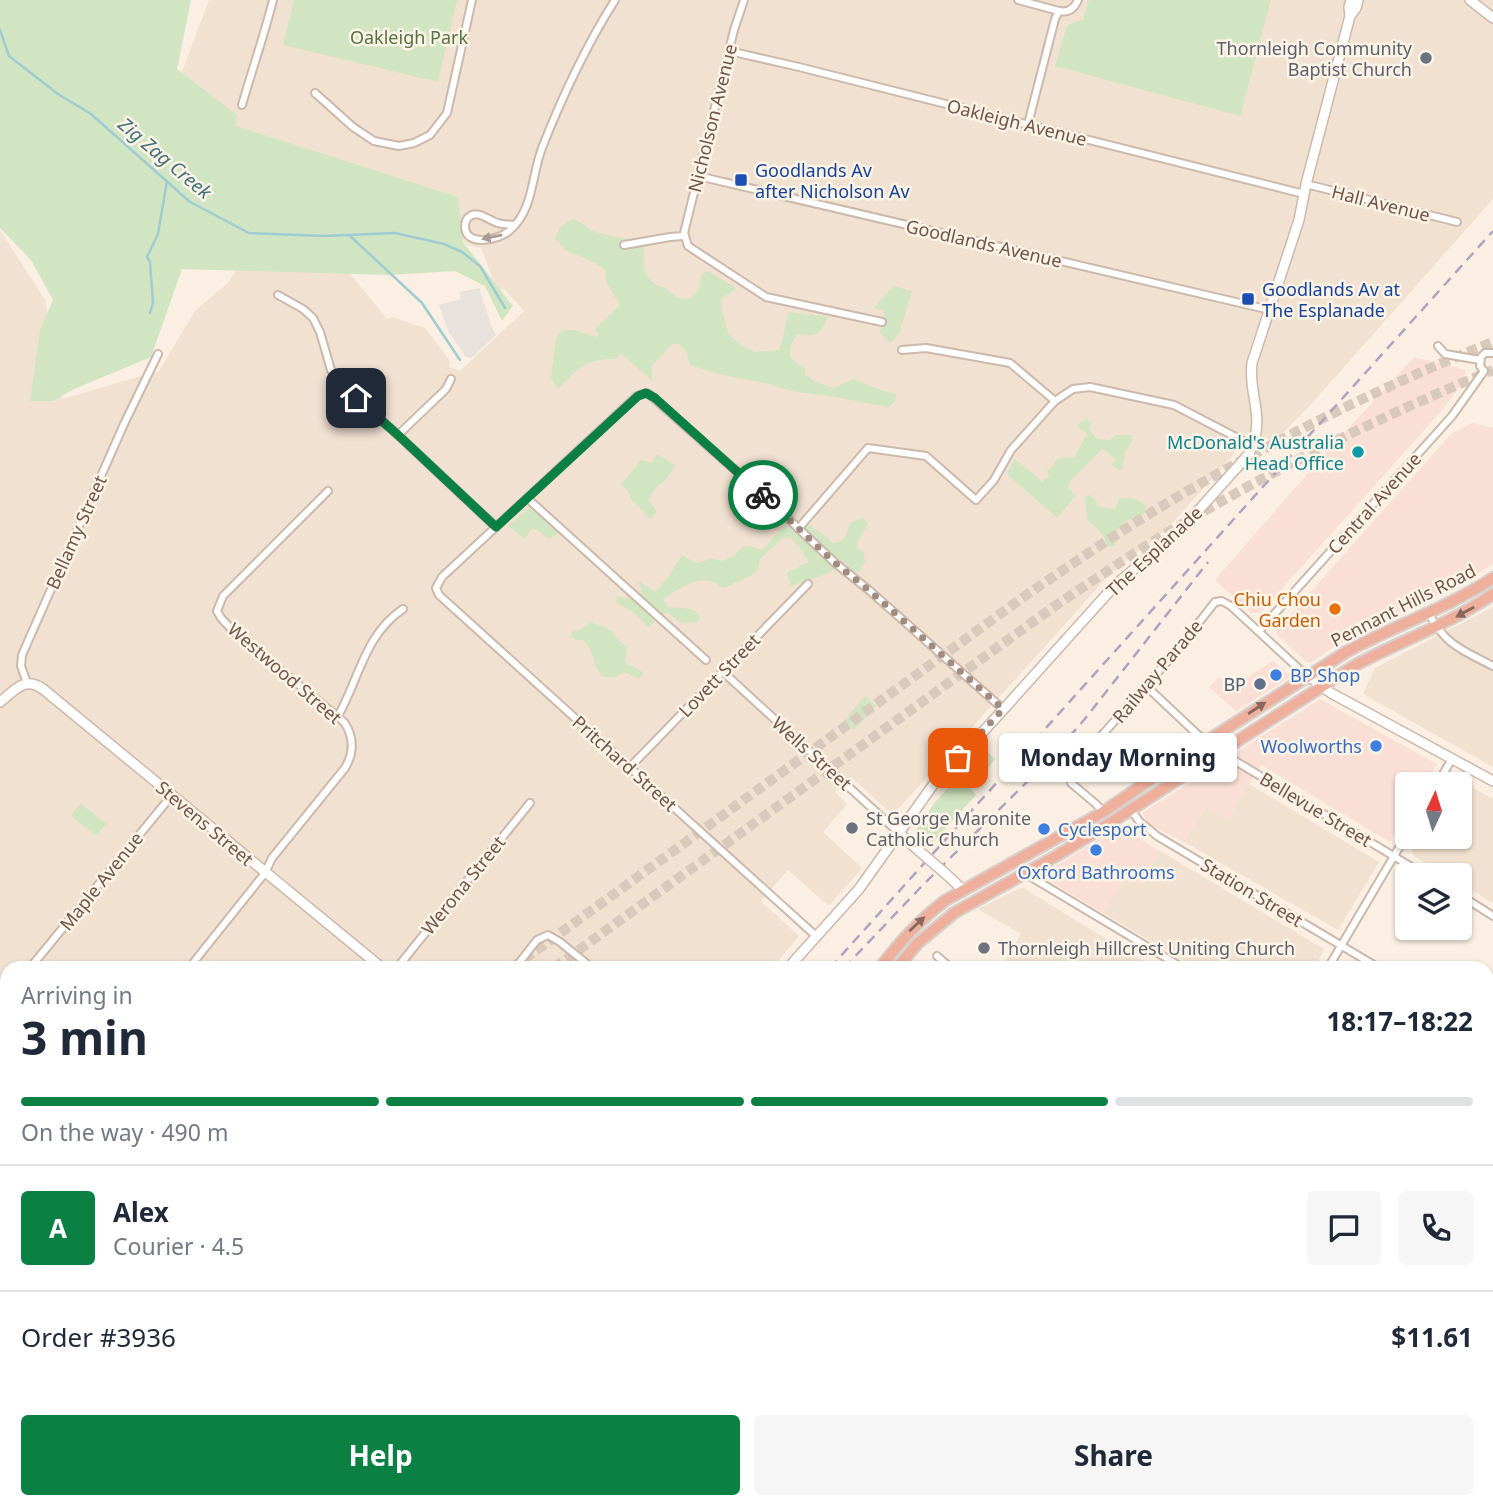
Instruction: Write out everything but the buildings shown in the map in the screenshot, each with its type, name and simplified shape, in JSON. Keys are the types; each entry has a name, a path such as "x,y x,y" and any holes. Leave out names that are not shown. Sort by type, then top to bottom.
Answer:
{"highway":[{"name":"Pennant Hills Road","path":"885,961 907,933 928,913 963,890 1102,812 1207,741 1370,639 1493,578"},
{"name":"Pennant Hills Road","path":"903,961 939,924 981,897 1026,874 1130,810 1322,686 1375,655 1461,614 1493,594"},
{"path":"963,890 970,894 1008,883"}],"main road":[{"path":"1253,446 1258,424 1251,369 1253,358 1298,220 1350,16 1351,0"},
{"path":"1350,16 1358,0"},
{"path":"1470,0 1493,18"},
{"name":"The Esplanade","path":"794,961 859,889 933,785 1120,581 1189,522 1245,460 1253,446"},
{"path":"1308,676 1331,693 1493,781"},
{"path":"0,702 27,683"},
{"name":"Stevens Street","path":"27,683 43,689 373,961"},
{"name":"Wells Street","path":"898,832 963,890"}],"street":[{"path":"242,106 273,0"},
{"path":"315,93 353,127 374,141 399,146 414,143 430,135 447,113 472,0"},
{"path":"514,226 497,223 480,215 471,215 466,219 464,228 468,235 486,240 505,234 514,226 521,218 548,134 591,38 615,0"},
{"name":"Nicholson Avenue","path":"684,236 744,0"},
{"path":"1018,0 1059,11 1069,11 1078,0"},
{"path":"1028,124 1059,11"},
{"name":"Oakleigh Avenue","path":"729,51 1305,189"},
{"name":"Goodlands Avenue","path":"698,176 1270,310"},
{"name":"Hall Avenue","path":"1305,189 1457,222"},
{"path":"624,245 684,236 688,246 766,297 882,322"},
{"path":"278,295 313,318 334,376 340,384 496,527 638,396 649,394 834,562 1003,709"},
{"path":"1438,346 1445,354 1480,360"},
{"path":"902,350 926,348 1010,363 1055,401"},
{"path":"1492,372 1484,371 1480,360 1485,353 1493,353"},
{"name":"Bellamy Street","path":"27,683 21,666 24,648 158,354"},
{"name":"Central Avenue","path":"1259,631 1452,416 1484,371"},
{"path":"398,435 446,389 451,379"},
{"path":"798,529 868,447 926,456 976,500 995,480 1011,450 1055,401 1073,389 1090,387 1167,403 1253,446"},
{"name":"Westwood Street","path":"195,961 349,761 352,751 350,735 344,722 233,631 217,611 223,596 328,491"},
{"path":"527,498 706,660"},
{"name":"Pritchard Street","path":"496,527 442,577 436,588 439,595 816,936"},
{"name":"Lovett Street","path":"630,767 808,584"},
{"name":"Railway Parade","path":"1102,812 1070,783 1071,770 1181,647 1212,605 1219,601 1226,602 1259,631"},
{"path":"338,716 372,641 389,619 403,609"},
{"path":"1428,612 1435,626 1451,644 1493,666"},
{"path":"1259,631 1308,676"},
{"name":"Wells Street","path":"723,672 898,832"},
{"name":"Bellevue Street","path":"1145,685 1197,734 1221,751 1405,863"},
{"path":"1444,772 1452,759"},
{"name":"Maple Avenue","path":"36,961 172,795"},
{"name":"Werona Street","path":"403,961 530,803"},
{"name":"Station Street","path":"1130,810 1157,836 1367,961"},
{"path":"1332,961 1398,849"},
{"path":"1026,874 1170,961"},
{"path":"1472,903 1493,916"},
{"path":"520,961 537,940 548,935 583,961"},
{"path":"937,956 943,961"}],"shaded area":[{"path":"209,0 1493,0 1493,199 1313,402 1275,441 1244,433 1235,453 1166,530 1111,573 893,815 851,777 835,792 847,804 823,832 862,868 829,906 788,870 761,901 799,936 778,961 0,961 0,230 45,300 62,399 159,371 195,311 228,283 239,265 325,243 387,319 393,317 425,328 450,361 449,367 460,371 524,311 504,289 497,290 481,248 467,245 457,235 206,144 182,72"},
{"path":"479,288 496,335 471,358 466,357 448,331 439,305 461,299 460,292"},
{"path":"1414,357 1466,370 1462,384 1437,416 1260,613 1251,613 1215,580"},
{"path":"1472,423 1493,428 1493,564 1455,587 1355,633 1307,662 1276,634 1278,629 1451,434"},
{"path":"1493,607 1493,767 1363,694 1375,668"},
{"name":"BP","path":"1273,661 1289,675 1287,679 1236,711 1209,687 1220,677 1234,689"},
{"path":"1320,699 1437,764 1432,772 1395,772 1395,833 1390,842 1261,765 1228,819 1206,807 1184,842 1150,825 1142,813"},
{"path":"1249,784 1379,862 1338,930 1184,842 1206,807 1228,819"},
{"path":"1472,788 1493,799 1493,903 1472,890 1472,863 1426,863 1414,856 1411,849 1472,849"},
{"path":"1116,828 1122,828 1160,851 1139,885 1126,878 1103,913 1045,878 1044,874"},
{"path":"1160,851 1324,949 1318,961 1185,961 1103,913 1126,878 1139,885"},
{"path":"1023,888 1143,961 1005,961 1021,934 978,909"}],"green space":[{"path":"0,0 191,0 177,69 237,115 236,126 458,197 463,242 513,306 502,321 485,286 455,271 389,275 182,269 151,357 74,389 53,401 30,401 40,330 53,300 31,260 0,228"},
{"name":"Oakleigh Park","path":"294,0 457,0 438,82 283,45"},
{"path":"1089,0 1271,0 1240,116 1055,66 1067,26 1083,20"},
{"path":"573,219 592,231 628,239 644,248 644,264 648,278 677,297 689,299 698,291 702,273 708,271 736,288 721,300 729,335 755,352 779,350 789,312 828,317 818,333 799,334 794,339 790,358 805,368 805,375 816,382 833,388 853,379 883,391 896,393 895,401 889,407 796,392 722,375 690,365 687,353 679,344 672,344 652,366 652,381 621,353 615,359 605,359 583,366 558,389 551,378 556,338 562,330 574,330 596,337 599,334 594,330 620,305 606,282 605,269 566,251 555,239 560,227"},
{"path":"893,286 912,291 899,334 890,343 880,333 885,314 874,308"},
{"path":"1086,419 1091,422 1089,429 1097,439 1110,440 1115,435 1132,435 1132,440 1125,453 1122,470 1112,465 1116,459 1102,449 1071,480 1068,487 1075,496 1057,518 1007,474 1015,459 1043,482 1049,477 1047,470 1054,467 1058,458 1074,458 1087,434 1077,426"},
{"path":"657,454 675,464 669,476 651,495 649,501 657,511 649,518 631,499 628,490 621,485 641,460 651,463"},
{"path":"1088,495 1098,506 1105,508 1115,509 1119,499 1137,500 1146,506 1144,514 1127,520 1117,530 1115,545 1107,546 1102,534 1087,520 1085,497"},
{"path":"533,508 558,533 548,539 532,528 525,539 508,526 527,509"},
{"path":"863,518 868,524 858,541 857,548 864,553 865,562 859,572 851,570 845,562 826,574 791,586 787,572 809,562 790,537 782,539 760,559 758,569 752,575 724,588 714,582 699,581 663,598 667,606 690,609 698,613 700,619 697,622 680,623 667,612 649,628 632,611 617,604 616,596 630,599 640,596 642,593 638,581 655,591 666,580 682,555 695,563 712,559 722,561 734,556 742,547 751,546 762,550 786,524 793,531 809,525 833,543 837,543 844,537 850,523"},
{"path":"590,621 612,631 627,647 625,662 644,673 638,679 625,672 615,677 603,677 583,640 570,637 573,630 585,627"},
{"path":"865,696 876,706 854,730 844,721"},
{"path":"985,749 995,759 971,789 976,795 928,848 917,838 917,828 935,802"},
{"path":"80,803 106,824 96,836 71,816"}],"waterway":[{"name":"Zig Zag Creek","path":"0,30 9,56 58,94 91,114 190,202 249,233 324,236 395,233 444,244 462,252 480,266 505,308"},
{"path":"150,313 153,303 150,262 147,257 158,234 167,181"},
{"name":"Zig Zag Creek","path":"349,235 422,303 460,360"}],"tunnel":[{"path":"522,961 1025,596 1135,523 1290,435 1410,377 1493,342"},
{"path":"564,961 1052,608 1133,554 1296,461 1413,404 1493,370"}],"railway":[{"path":"836,961 1493,231"},
{"path":"851,961 1048,761 1084,720 1208,562"}],"way so far":[{"path":"763,495 834,562 1003,709 958,758"}],"place":[{"name":"Thornleigh Community Baptist Church","path":"1426,58"},
{"name":"Goodlands Av after Nicholson Av","path":"741,180"},
{"name":"Goodlands Av at The Esplanade","path":"1248,299"},
{"name":"McDonald's Australia Head Office","path":"1358,452"},
{"name":"Chiu Chou Garden","path":"1335,609"},
{"name":"BP Shop","path":"1276,675"},
{"name":"BP","path":"1260,684"},
{"name":"Woolworths","path":"1376,746"},
{"name":"Monday Morning","path":"958,758"},
{"name":"St George Maronite Catholic Church","path":"852,828"},
{"name":"Cyclesport","path":"1044,829"},
{"name":"Oxford Bathrooms","path":"1096,850"},
{"name":"Thornleigh Hillcrest Uniting Church","path":"984,948"}],"route":[{"path":"356,398 496,527 638,396 646,393 655,398 763,495"}]}
